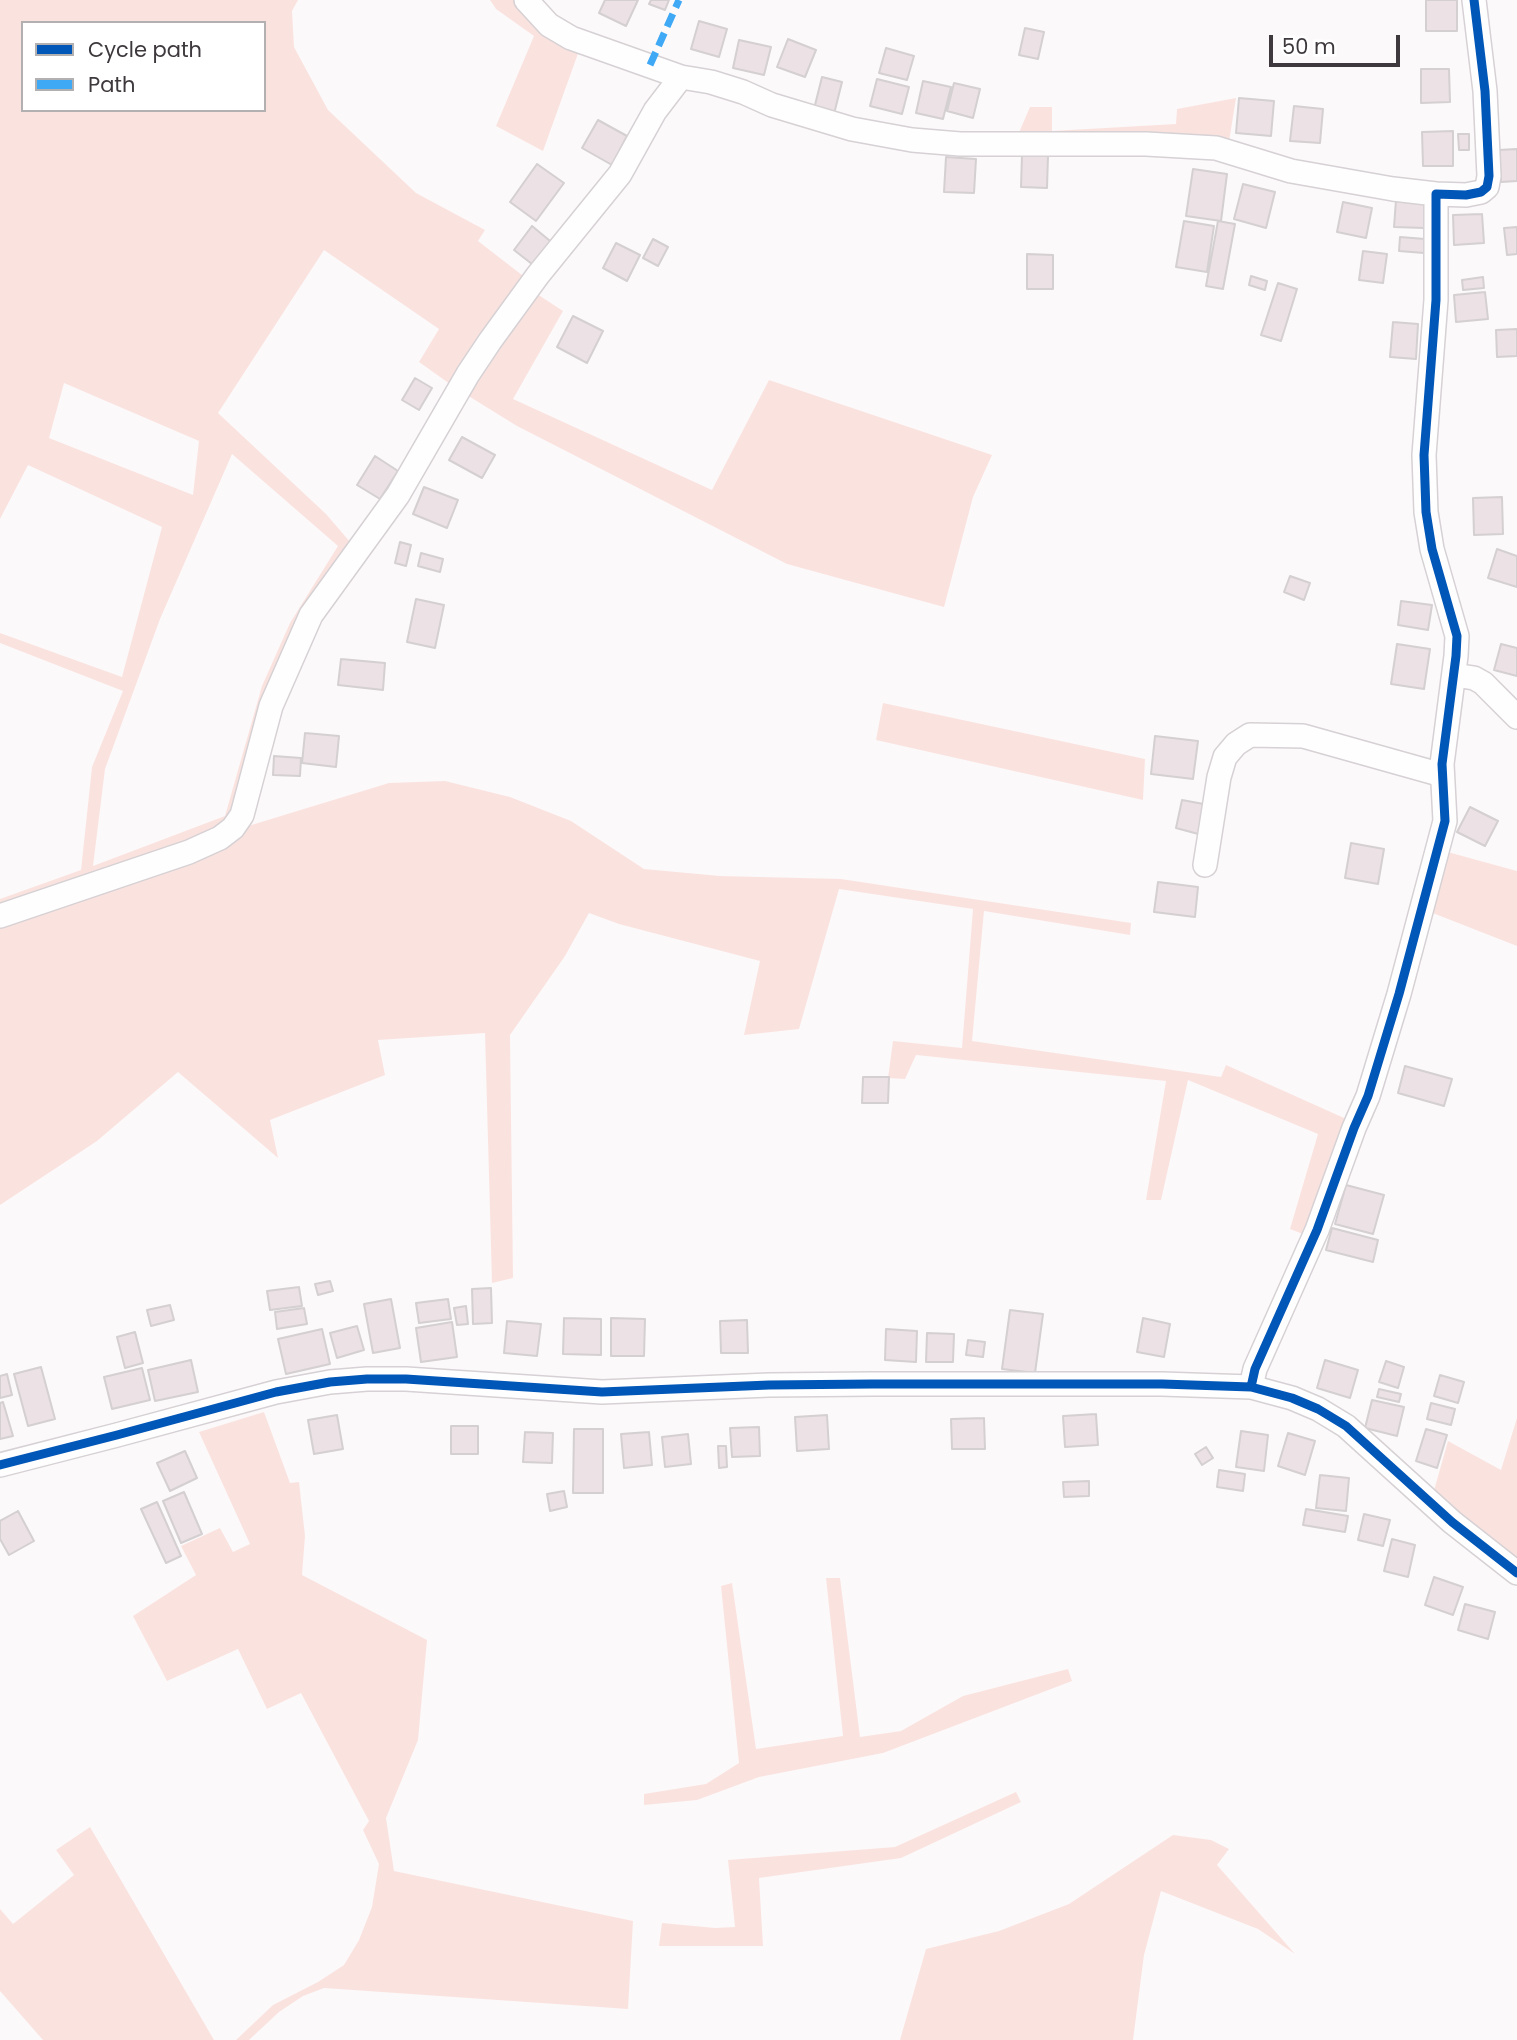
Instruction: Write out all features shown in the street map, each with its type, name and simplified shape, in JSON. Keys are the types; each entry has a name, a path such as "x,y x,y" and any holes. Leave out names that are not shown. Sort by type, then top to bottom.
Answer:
{"street":[{"path":"526,0 549,25 571,38 681,77 722,85 810,118 852,129 912,140 960,144 1181,145 1216,148 1291,171 1393,189 1466,195 1481,192 1487,187 1489,176 1485,91 1474,0"},
{"path":"0,916 189,852 220,838 233,828 242,815 271,706 311,615 398,495 490,341 538,275 620,174 655,111 681,77"},
{"path":"1251,1387 1251,1380 1317,1230 1372,1084 1445,821 1444,741 1457,636 1435,567 1424,481 1436,300 1436,194"},
{"path":"1454,676 1474,678 1483,683 1517,717"},
{"path":"1205,865 1219,777 1225,757 1236,744 1250,735 1303,736 1443,775"},
{"path":"0,1465 276,1392 330,1382 367,1379 406,1378 602,1392 859,1384 1162,1384 1251,1387 1292,1398 1318,1409 1346,1426 1452,1522 1517,1573"}],"shaded area":[{"path":"0,0 298,0 292,11 294,47 328,110 416,193 485,230 478,241 531,282 457,389 419,362 439,329 324,250 218,413 326,514 357,550 308,621 235,830 389,783 445,781 510,797 571,821 644,869 720,876 841,879 1131,923 1130,935 984,911 972,1041 1221,1077 1226,1065 1353,1122 1308,1236 1290,1229 1318,1134 1188,1080 1161,1200 1146,1200 1166,1081 916,1055 905,1079 888,1078 893,1041 962,1048 973,909 839,889 799,1029 744,1035 760,961 619,924 589,913 565,956 510,1035 513,1278 492,1283 485,1033 378,1040 385,1075 270,1120 278,1158 178,1072 97,1141 0,1205 0,899 81,870 92,767 123,691 0,643 0,633 122,677 162,527 28,465 0,519","holes":["64,383 199,441 193,495 49,438","232,454 338,546 290,623 262,686 225,816 93,866 105,769 160,619"]},
{"path":"490,0 514,0 527,15 580,48 543,151 496,126 534,36 496,9"},
{"path":"1236,98 1228,148 1014,144 1030,107 1052,107 1052,131 1176,124 1177,109"},
{"path":"534,292 563,311 513,399 712,490 769,380 992,455 973,497 944,607 787,564 517,426 462,392"},
{"path":"883,703 1145,759 1143,800 876,740"},
{"path":"1444,851 1517,871 1517,946 1425,910"},
{"path":"264,1412 290,1483 299,1482 305,1536 302,1575 427,1640 418,1740 386,1818 394,1871 633,1921 628,2009 324,1988 303,1996 279,2012 249,2040 236,2040 273,2005 344,1965 359,1940 372,1907 379,1864 363,1830 369,1821 301,1693 267,1709 238,1649 167,1681 133,1616 196,1575 181,1546 220,1528 233,1552 250,1544 199,1432"},
{"path":"1517,1418 1517,1571 1431,1501 1448,1441 1501,1470"},
{"path":"826,1578 840,1578 860,1737 901,1731 963,1696 1068,1669 1072,1681 883,1753 759,1777 697,1800 644,1805 644,1794 706,1784 739,1763 721,1586 732,1583 756,1749 843,1736"},
{"path":"1016,1792 1021,1802 901,1858 759,1878 763,1946 659,1946 662,1923 735,1927 728,1860 895,1847"},
{"path":"90,1827 214,2040 43,2040 0,1991 0,1909 13,1924 74,1875 56,1850"},
{"path":"1173,1835 1211,1840 1229,1849 1217,1865 1295,1954 1258,1929 1161,1891 1144,1955 1133,2040 900,2040 926,1949 999,1931 1069,1904"}],"building":[{"path":"605,0 638,0 626,26 599,13"},
{"path":"651,0 669,0 665,10 649,4"},
{"path":"1426,0 1457,0 1457,31 1426,31"},
{"path":"699,21 727,29 719,57 691,49"},
{"path":"1025,28 1044,32 1038,59 1019,55"},
{"path":"788,39 816,50 805,77 777,67"},
{"path":"739,40 771,47 764,75 733,68"},
{"path":"886,48 914,56 907,80 879,73"},
{"path":"1421,69 1449,69 1450,102 1421,103"},
{"path":"822,77 842,82 834,114 814,109"},
{"path":"877,79 909,87 902,114 870,106"},
{"path":"923,81 951,87 943,119 916,113"},
{"path":"954,83 980,89 973,118 947,111"},
{"path":"1239,98 1274,101 1271,136 1236,133"},
{"path":"1294,106 1323,109 1320,143 1290,141"},
{"path":"598,120 627,136 612,165 582,148"},
{"path":"1453,131 1453,166 1423,166 1422,132"},
{"path":"1458,134 1469,134 1469,150 1459,150"},
{"path":"1517,149 1517,181 1501,182 1499,150"},
{"path":"1022,155 1048,156 1047,188 1021,187"},
{"path":"946,157 976,159 974,193 944,192"},
{"path":"537,164 564,183 536,221 510,202"},
{"path":"1193,169 1227,174 1221,221 1186,216"},
{"path":"1243,184 1275,192 1266,228 1234,219"},
{"path":"1396,200 1425,202 1424,228 1394,227"},
{"path":"1343,202 1372,208 1366,238 1337,232"},
{"path":"1482,214 1484,243 1454,245 1453,215"},
{"path":"1184,221 1214,226 1207,272 1176,267"},
{"path":"1218,221 1235,224 1223,289 1206,286"},
{"path":"532,226 555,245 537,268 514,250"},
{"path":"1517,227 1517,254 1507,255 1504,228"},
{"path":"1400,237 1425,239 1424,253 1399,251"},
{"path":"653,239 668,247 658,266 643,258"},
{"path":"616,243 640,255 627,281 603,268"},
{"path":"1363,251 1387,254 1383,283 1359,280"},
{"path":"1027,254 1053,255 1053,289 1027,289"},
{"path":"1251,276 1267,281 1265,290 1249,285"},
{"path":"1483,277 1484,288 1463,290 1462,280"},
{"path":"1278,283 1297,289 1281,341 1261,335"},
{"path":"1485,292 1488,319 1456,322 1454,295"},
{"path":"573,316 603,331 587,363 557,347"},
{"path":"1393,322 1418,324 1416,359 1390,357"},
{"path":"1517,329 1517,356 1497,357 1496,330"},
{"path":"415,378 432,388 419,410 402,400"},
{"path":"462,437 495,455 482,478 449,460"},
{"path":"375,456 398,471 380,499 357,485"},
{"path":"424,487 458,500 447,528 413,514"},
{"path":"1502,497 1503,534 1474,535 1473,498"},
{"path":"400,542 411,545 406,566 395,563"},
{"path":"1497,549 1517,556 1517,587 1488,578"},
{"path":"421,553 443,559 440,572 418,566"},
{"path":"1290,576 1310,583 1304,600 1284,592"},
{"path":"416,599 444,605 435,648 407,642"},
{"path":"1401,601 1432,605 1428,630 1398,625"},
{"path":"1397,644 1430,649 1424,689 1391,684"},
{"path":"1501,644 1517,648 1517,676 1494,670"},
{"path":"341,659 385,663 383,690 338,685"},
{"path":"305,733 339,736 336,767 302,763"},
{"path":"1155,736 1198,741 1193,779 1151,774"},
{"path":"274,756 301,758 300,776 273,775"},
{"path":"1182,800 1209,805 1202,835 1176,828"},
{"path":"1470,807 1498,821 1485,846 1457,832"},
{"path":"1351,843 1384,849 1378,884 1345,878"},
{"path":"1158,882 1198,887 1195,917 1154,912"},
{"path":"1405,1066 1452,1079 1444,1106 1398,1093"},
{"path":"863,1077 889,1077 888,1103 862,1103"},
{"path":"1346,1185 1384,1195 1373,1234 1335,1224"},
{"path":"1332,1228 1378,1240 1373,1262 1326,1250"},
{"path":"330,1281 333,1291 318,1295 315,1284"},
{"path":"299,1287 302,1306 270,1310 267,1291"},
{"path":"491,1288 492,1323 473,1324 472,1289"},
{"path":"391,1299 400,1348 373,1353 364,1304"},
{"path":"448,1299 451,1319 419,1323 416,1303"},
{"path":"170,1305 174,1320 151,1326 147,1310"},
{"path":"466,1306 468,1324 457,1325 454,1308"},
{"path":"304,1308 307,1324 277,1329 275,1312"},
{"path":"1010,1310 1043,1314 1035,1373 1002,1369"},
{"path":"564,1318 601,1319 601,1355 563,1354"},
{"path":"611,1318 645,1319 644,1356 611,1356"},
{"path":"1143,1318 1170,1324 1164,1357 1137,1352"},
{"path":"747,1320 748,1353 721,1353 720,1321"},
{"path":"507,1321 541,1324 537,1356 504,1353"},
{"path":"452,1322 457,1357 421,1362 416,1328"},
{"path":"357,1326 364,1350 337,1358 330,1333"},
{"path":"322,1329 330,1364 286,1374 278,1339"},
{"path":"886,1329 917,1331 916,1362 885,1360"},
{"path":"135,1332 143,1363 125,1368 117,1337"},
{"path":"927,1333 954,1334 953,1362 926,1362"},
{"path":"968,1340 985,1342 983,1357 966,1355"},
{"path":"191,1360 198,1392 155,1401 148,1370"},
{"path":"1325,1360 1358,1370 1350,1398 1317,1388"},
{"path":"1386,1361 1404,1367 1398,1388 1379,1382"},
{"path":"41,1367 55,1419 28,1426 14,1374"},
{"path":"142,1368 150,1400 112,1409 104,1377"},
{"path":"7,1374 12,1395 0,1398 0,1376"},
{"path":"1440,1375 1464,1382 1458,1403 1434,1396"},
{"path":"1379,1389 1401,1394 1399,1402 1377,1397"},
{"path":"1372,1400 1404,1407 1397,1436 1365,1428"},
{"path":"3,1402 13,1436 0,1439 0,1403"},
{"path":"1431,1403 1455,1409 1451,1425 1427,1419"},
{"path":"1096,1414 1098,1445 1065,1447 1063,1416"},
{"path":"337,1415 343,1449 314,1454 308,1420"},
{"path":"827,1415 829,1449 797,1451 795,1417"},
{"path":"984,1418 985,1449 952,1449 951,1419"},
{"path":"451,1426 478,1426 478,1454 451,1454"},
{"path":"759,1427 760,1456 732,1457 730,1428"},
{"path":"574,1429 603,1429 603,1493 573,1493"},
{"path":"1426,1429 1447,1435 1437,1468 1416,1461"},
{"path":"1241,1431 1268,1435 1264,1471 1236,1467"},
{"path":"525,1432 553,1433 552,1463 523,1462"},
{"path":"649,1432 652,1465 624,1468 621,1434"},
{"path":"1288,1433 1315,1441 1305,1475 1278,1466"},
{"path":"688,1434 691,1464 665,1467 662,1437"},
{"path":"718,1446 726,1446 727,1467 719,1468"},
{"path":"1206,1447 1213,1458 1202,1465 1195,1454"},
{"path":"185,1451 197,1478 170,1491 157,1463"},
{"path":"1219,1470 1245,1474 1243,1491 1217,1487"},
{"path":"1320,1475 1349,1478 1346,1511 1316,1508"},
{"path":"1089,1481 1089,1496 1064,1497 1063,1482"},
{"path":"564,1491 567,1507 550,1511 547,1494"},
{"path":"184,1492 202,1534 181,1543 163,1501"},
{"path":"157,1502 181,1556 166,1563 141,1509"},
{"path":"1306,1509 1348,1516 1345,1532 1303,1525"},
{"path":"18,1511 34,1541 9,1555 0,1539 0,1521"},
{"path":"1364,1514 1390,1520 1383,1546 1358,1540"},
{"path":"1392,1539 1415,1545 1408,1577 1384,1571"},
{"path":"1434,1577 1463,1587 1453,1615 1425,1605"},
{"path":"1465,1604 1495,1612 1488,1639 1458,1630"}],"marked path":[{"path":"650,65 679,0"}],"cycle path":[{"path":"1251,1387 1255,1369 1317,1230 1368,1096 1399,994 1445,821 1442,764 1457,636 1432,549 1426,512 1424,455 1436,300 1436,194 1466,195 1481,192 1487,187 1489,176 1485,91 1474,0"},
{"path":"0,1465 276,1392 330,1382 367,1379 406,1379 602,1392 872,1384 1162,1384 1251,1387 1292,1398 1318,1409 1346,1426 1452,1522 1517,1573"}]}
